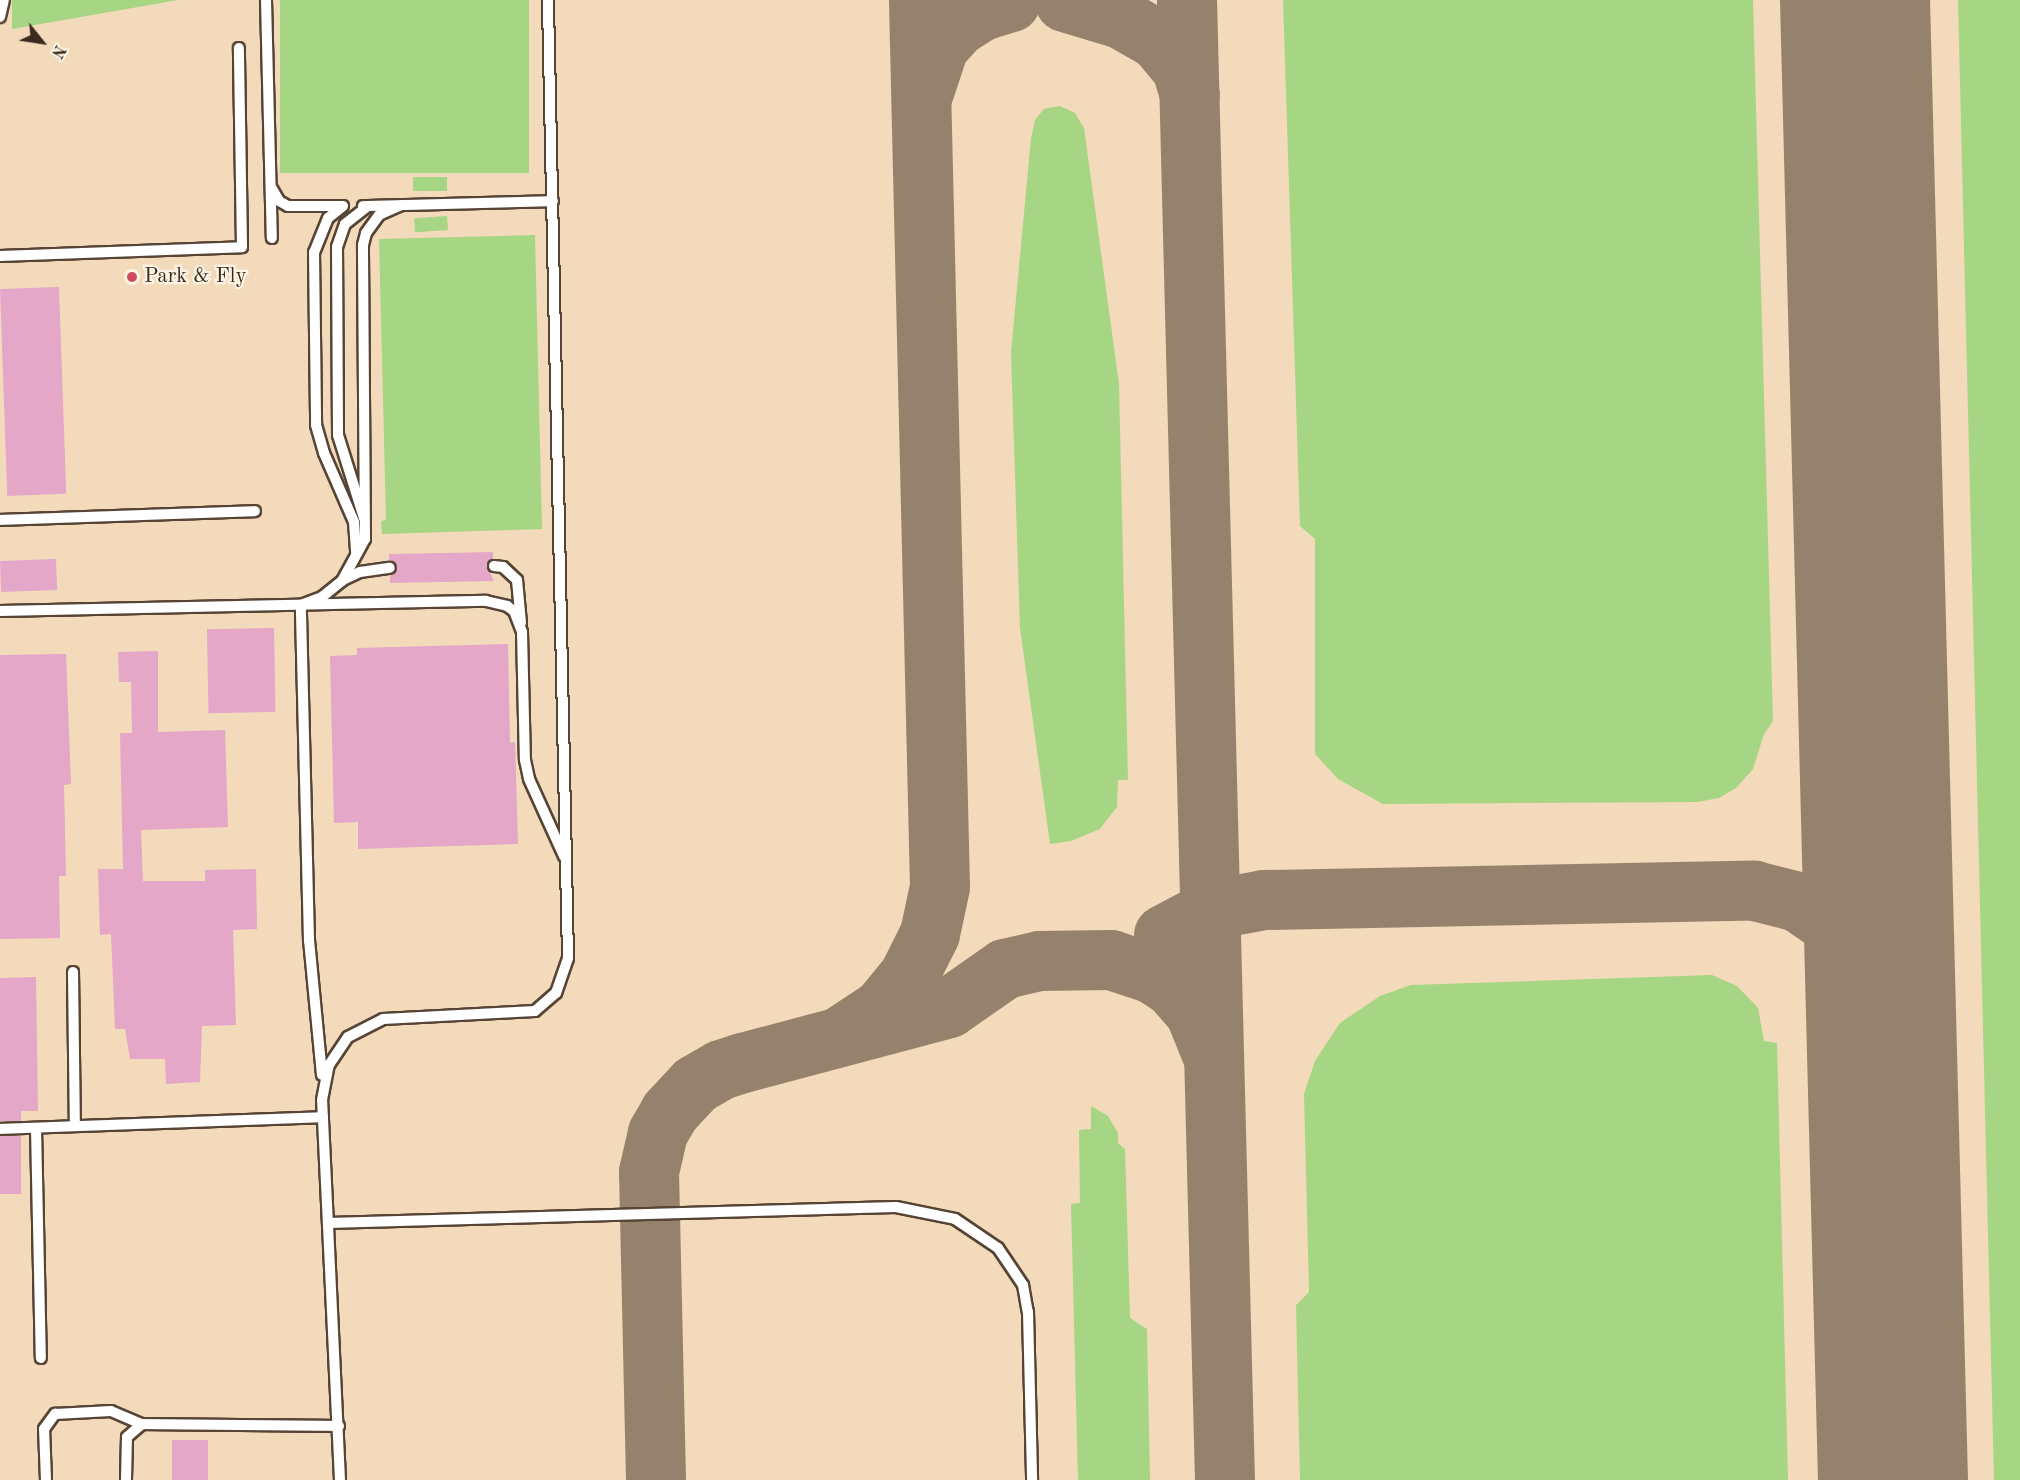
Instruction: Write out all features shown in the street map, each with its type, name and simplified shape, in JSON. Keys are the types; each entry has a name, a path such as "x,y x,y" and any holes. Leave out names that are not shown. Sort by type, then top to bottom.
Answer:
{"lane":[{"path":"0,16 4,0"},
{"path":"266,0 272,238"},
{"path":"322,1087 341,1044 375,1021 392,1017 525,1014 549,1002 562,983 568,958 548,0"},
{"path":"0,256 242,247 239,48"},
{"path":"271,187 274,197 288,206 553,201"},
{"path":"356,570 365,539 363,245 366,233 380,215 401,205"},
{"path":"344,206 328,218 314,252 316,425 324,453 354,522 357,548 356,570"},
{"path":"365,539 361,505 338,435 337,247 345,224 368,206"},
{"path":"0,520 255,511"},
{"path":"494,566 503,567 517,580 522,632 525,760 536,797 567,862"},
{"path":"301,605 322,597 356,570 390,568"},
{"path":"0,611 364,603 498,603 514,611 522,632"},
{"path":"301,605 309,941 322,1087 340,1480"},
{"path":"73,972 75,1126"},
{"path":"0,1129 323,1117"},
{"path":"36,1128 41,1358"},
{"path":"328,1223 896,1207 955,1220 998,1248 1016,1271 1025,1291 1032,1480"},
{"path":"46,1480 44,1429 55,1414 111,1411 142,1424 339,1426"},
{"path":"126,1480 127,1437 142,1424"}],"green space":[{"path":"12,0 178,0 12,29"},
{"path":"280,0 529,0 529,173 280,173"},
{"path":"1283,0 1753,0 1773,721 1764,734 1753,769 1736,788 1719,798 1697,802 1383,804 1338,779 1315,754 1315,539 1300,526"},
{"path":"1958,0 2020,0 2020,1480 1994,1480"},
{"path":"1060,106 1075,113 1084,128 1119,384 1128,780 1118,780 1117,807 1100,829 1071,841 1050,844 1020,628 1011,353 1031,138 1035,120 1044,109"},
{"path":"413,177 447,177 447,191 413,191"},
{"path":"447,216 448,230 415,232 414,218"},
{"path":"535,235 542,529 382,534 381,521 386,520 379,239"},
{"path":"1712,975 1737,986 1758,1008 1764,1041 1777,1043 1788,1480 1300,1480 1296,1305 1309,1292 1304,1094 1315,1061 1340,1023 1380,996 1411,985"},
{"path":"1091,1106 1108,1116 1118,1133 1118,1143 1125,1149 1130,1318 1147,1329 1150,1480 1078,1480 1071,1204 1080,1203 1079,1130 1091,1129"}],"building":[{"path":"59,287 66,494 7,496 0,289"},
{"path":"493,552 493,559 487,566 494,581 390,583 390,576 397,568 389,561 389,554"},
{"path":"56,559 57,590 1,592 0,561"},
{"path":"274,628 275,712 208,713 207,629"},
{"path":"508,644 510,743 515,742 518,844 358,849 358,822 334,823 330,656 357,655 357,648"},
{"path":"158,651 158,732 225,730 228,827 141,830 143,881 205,881 205,870 256,869 257,929 233,930 236,1025 202,1026 200,1082 166,1084 165,1059 130,1059 125,1029 115,1029 111,934 100,935 98,869 123,869 120,733 132,733 131,682 119,682 118,652"},
{"path":"66,654 71,784 64,785 66,876 59,876 60,938 0,939 0,655"},
{"path":"36,977 38,1111 21,1111 21,1121 0,1121 0,978"},
{"path":"0,1136 21,1136 21,1194 0,1194"},
{"path":"172,1440 208,1440 208,1480 172,1480"}],"taxiway":[{"path":"841,1036 882,1009 909,976 930,934 940,887 919,0"},
{"path":"1187,0 1225,1480"},
{"path":"924,92 939,47 958,26 982,11 1011,2"},
{"path":"1065,2 1121,19 1158,40 1182,69 1190,95"},
{"path":"1164,935 1211,910 1264,900 1755,891 1798,902 1833,926 1852,946 1883,1002"},
{"path":"656,1480 649,1172 658,1133 670,1112 695,1085 721,1070 743,1063 949,1008 1005,969 1039,961 1111,960 1153,974 1173,987 1195,1012 1212,1054"}],"runway":[{"path":"1855,0 1893,1480"}],"place":[{"name":"Park & Fly","path":"132,277"}]}
